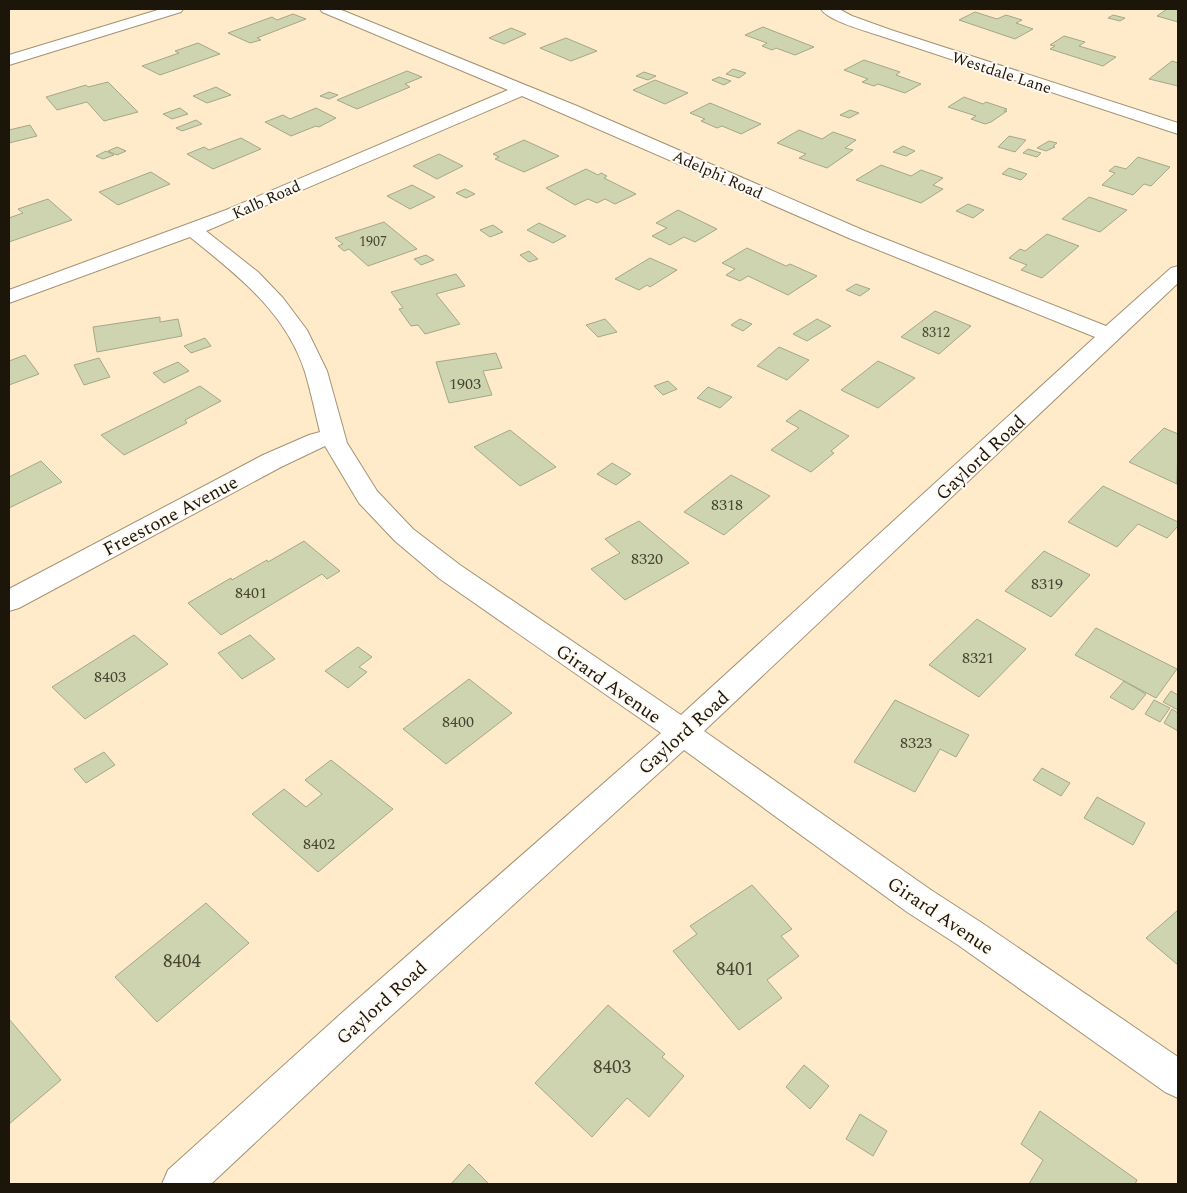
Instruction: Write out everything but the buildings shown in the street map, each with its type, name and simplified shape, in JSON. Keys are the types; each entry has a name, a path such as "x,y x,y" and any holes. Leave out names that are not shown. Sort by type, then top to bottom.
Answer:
{"street":[{"path":"9,60 176,9"},
{"name":"Adelphi Road","path":"327,9 571,110 858,235 1110,335"},
{"name":"Westdale Lane","path":"828,9 847,20 1178,130"},
{"name":"Kalb Road","path":"9,297 193,230 520,90"},
{"name":"Girard Avenue","path":"193,230 251,276 276,302 300,335 316,371 335,443 368,496 404,535 450,572 919,901 970,934 1178,1079"},
{"name":"Gaylord Road","path":"182,1184 357,1023 682,733 1178,272"},
{"name":"Freestone Avenue","path":"9,601 272,461 318,440 333,437"}]}
